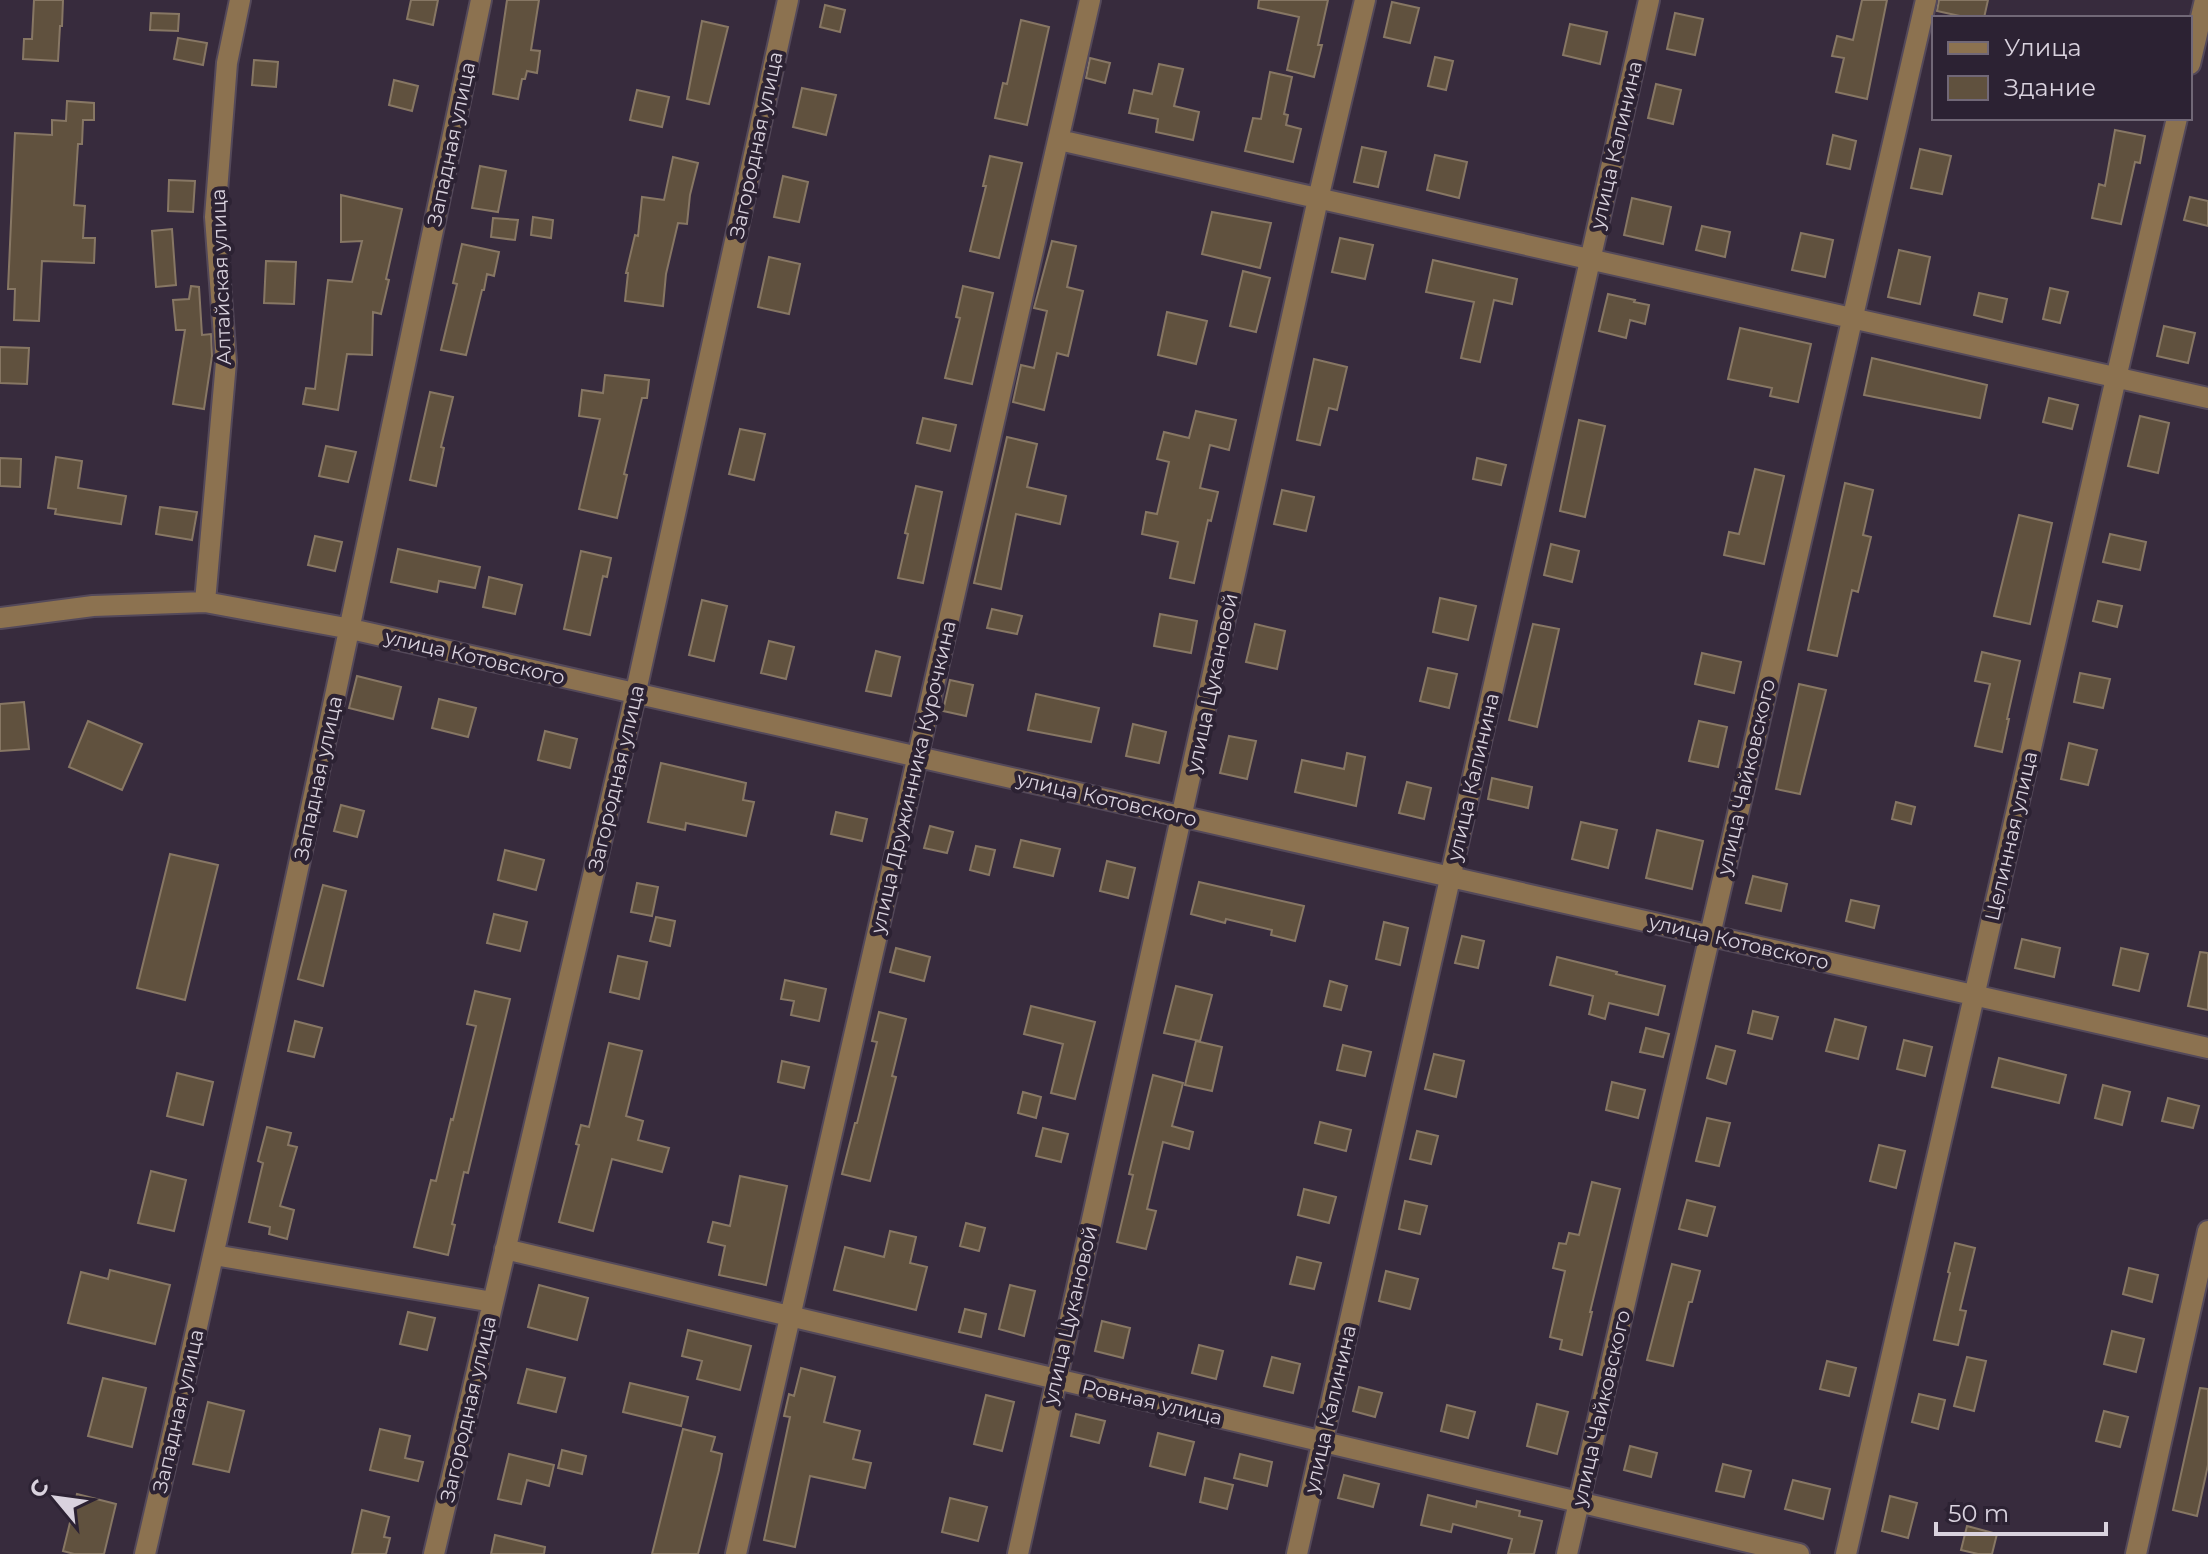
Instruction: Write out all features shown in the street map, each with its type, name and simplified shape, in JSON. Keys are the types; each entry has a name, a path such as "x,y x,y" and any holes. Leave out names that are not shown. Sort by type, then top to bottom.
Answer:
{"street":[{"name":"Алтайская улица","path":"205,602 226,362 215,217 227,63 240,0"},
{"name":"Западная улица","path":"145,1554 351,629 481,0"},
{"name":"Загородная улица","path":"434,1554 635,693 788,0"},
{"name":"улица Дружинника Курочкина","path":"736,1554 1090,0"},
{"name":"улица Цукановой","path":"1018,1554 1318,199 1365,0"},
{"name":"улица Калинина","path":"1297,1554 1649,0"},
{"name":"улица Чайковского","path":"1567,1554 1926,0"},
{"path":"2192,55 2205,0"},
{"name":"Целинная улица","path":"1846,1554 2177,120"},
{"path":"1059,140 2208,398"},
{"name":"улица Котовского","path":"0,618 93,606 205,602 351,629 2208,1048"},
{"path":"2136,1554 2208,1231"},
{"name":"Ровная улица","path":"505,1249 1799,1554"},
{"path":"214,1255 493,1302"}],"building":[{"path":"34,0 63,0 58,61 23,59 24,39 32,39"},
{"path":"411,0 438,0 433,25 407,19"},
{"path":"507,0 539,0 531,50 540,51 537,73 527,71 518,99 493,94"},
{"path":"1259,0 1328,0 1314,77 1287,70 1299,17 1258,8"},
{"path":"1862,0 1887,0 1867,99 1836,92 1844,58 1832,56 1837,36 1853,40"},
{"path":"1939,0 1988,0 1984,16 1960,16 1937,11"},
{"path":"1392,2 1419,8 1410,43 1384,37"},
{"path":"825,5 845,10 840,32 820,27"},
{"path":"151,13 179,14 178,31 150,30"},
{"path":"1675,13 1703,19 1695,55 1667,49"},
{"path":"1021,20 1049,27 1027,125 995,118 1003,83 1007,84"},
{"path":"702,21 728,27 709,104 687,99"},
{"path":"1570,24 1607,32 1600,64 1563,55"},
{"path":"178,38 207,43 203,65 174,59"},
{"path":"1435,57 1453,61 1446,90 1428,86"},
{"path":"1090,58 1110,63 1105,83 1086,78"},
{"path":"254,60 278,62 276,87 252,85"},
{"path":"1159,64 1183,69 1174,106 1199,112 1193,140 1156,132 1158,119 1129,113 1134,90 1152,94"},
{"path":"1270,72 1292,77 1284,114 1288,115 1286,125 1301,129 1293,162 1245,151 1253,118 1261,119"},
{"path":"394,80 418,86 412,111 389,105"},
{"path":"1656,84 1681,90 1673,124 1648,118"},
{"path":"802,88 836,95 826,135 793,127"},
{"path":"637,90 669,97 662,127 630,120"},
{"path":"67,101 94,103 94,120 83,120 82,144 78,144 74,205 85,206 83,238 95,238 94,263 42,261 39,321 14,320 15,289 8,289 15,133 52,135 52,120 66,121"},
{"path":"2115,130 2145,136 2140,163 2135,162 2121,224 2092,218 2099,184 2105,186"},
{"path":"1833,135 1856,141 1850,169 1827,164"},
{"path":"1362,147 1386,152 1378,187 1354,182"},
{"path":"1920,149 1951,156 1942,194 1911,188"},
{"path":"1435,155 1467,162 1459,198 1427,190"},
{"path":"990,156 1022,163 999,258 970,251"},
{"path":"673,157 698,163 687,224 678,223 666,274 663,306 625,301 626,273 635,235 638,236 642,197 664,200"},
{"path":"480,166 506,171 498,212 472,208"},
{"path":"783,176 808,182 799,222 774,217"},
{"path":"169,180 195,181 193,212 168,211"},
{"path":"341,195 402,209 381,314 373,312 372,355 347,354 338,410 303,404 306,388 315,389 328,280 352,282 362,241 341,242"},
{"path":"2190,197 2208,201 2208,226 2184,220"},
{"path":"1632,198 1671,207 1663,244 1624,235"},
{"path":"1212,212 1271,223 1260,268 1202,254"},
{"path":"533,217 553,220 551,238 531,235"},
{"path":"493,218 518,220 515,240 491,237"},
{"path":"1702,226 1730,232 1725,257 1696,250"},
{"path":"172,229 176,285 156,287 152,231"},
{"path":"1801,233 1833,240 1825,277 1792,270"},
{"path":"1340,238 1373,245 1365,279 1332,272"},
{"path":"1052,241 1076,246 1067,287 1083,291 1068,356 1057,353 1044,410 1013,402 1021,365 1034,368 1047,311 1034,308"},
{"path":"462,244 499,252 494,276 487,274 466,355 441,350 457,284 453,283"},
{"path":"1899,250 1930,257 1920,304 1888,297"},
{"path":"769,257 800,264 789,314 758,307"},
{"path":"1433,260 1517,279 1512,304 1494,300 1480,362 1461,358 1474,302 1426,292"},
{"path":"266,261 296,262 294,304 264,303"},
{"path":"1243,271 1270,278 1256,332 1230,326"},
{"path":"191,286 199,287 202,335 211,334 212,356 204,409 173,404 185,330 176,330 173,300 189,299"},
{"path":"963,286 993,293 972,384 945,378 960,318 956,317"},
{"path":"2050,288 2068,292 2060,323 2043,319"},
{"path":"1979,293 2007,299 2002,322 1974,315"},
{"path":"1608,294 1649,305 1645,324 1630,320 1626,338 1599,331"},
{"path":"1167,312 1207,321 1196,364 1158,355"},
{"path":"2164,326 2195,333 2188,363 2157,356"},
{"path":"1740,328 1811,344 1798,402 1770,396 1772,388 1728,379"},
{"path":"0,347 29,348 27,384 0,383"},
{"path":"1872,358 1987,385 1980,418 1864,395"},
{"path":"1314,359 1347,367 1337,410 1329,408 1320,445 1297,440"},
{"path":"605,375 649,380 647,398 642,398 624,474 627,475 617,518 579,509 600,419 579,416 582,390 603,393"},
{"path":"430,392 453,397 441,447 444,448 436,486 410,480"},
{"path":"2049,398 2078,405 2072,429 2043,422"},
{"path":"1196,411 1236,420 1229,450 1210,445 1200,488 1218,492 1211,521 1208,520 1194,583 1170,578 1178,542 1142,534 1146,512 1157,514 1169,462 1157,459 1164,432 1189,438"},
{"path":"2140,416 2169,423 2158,473 2128,466"},
{"path":"923,418 956,425 950,451 917,443"},
{"path":"1579,420 1605,426 1585,517 1560,511"},
{"path":"740,429 765,434 754,480 729,474"},
{"path":"1007,437 1037,444 1027,487 1066,496 1060,524 1016,514 1001,589 974,583"},
{"path":"326,446 356,452 348,482 319,476"},
{"path":"56,457 82,461 78,488 126,496 121,524 55,514 56,509 48,508"},
{"path":"0,458 21,459 20,487 0,486"},
{"path":"1477,458 1506,465 1501,485 1473,479"},
{"path":"1755,469 1784,476 1764,564 1724,555 1729,532 1739,534"},
{"path":"1845,483 1873,490 1863,535 1871,537 1858,592 1852,590 1837,656 1808,650"},
{"path":"916,486 942,492 923,583 898,578"},
{"path":"1282,490 1314,497 1306,531 1274,524"},
{"path":"160,507 197,512 192,540 156,534"},
{"path":"2019,515 2052,523 2030,624 1994,616"},
{"path":"2110,534 2146,542 2140,570 2103,562"},
{"path":"315,536 342,542 335,571 308,565"},
{"path":"1551,544 1579,551 1572,582 1544,575"},
{"path":"398,549 480,567 475,588 439,581 437,592 391,582"},
{"path":"581,551 611,558 607,577 603,576 590,635 564,629"},
{"path":"489,577 522,585 515,614 483,607"},
{"path":"1440,598 1476,606 1468,640 1433,632"},
{"path":"702,600 727,606 714,661 689,655"},
{"path":"2098,601 2122,606 2117,627 2093,621"},
{"path":"992,609 1022,616 1017,634 987,628"},
{"path":"1160,614 1197,621 1191,653 1154,646"},
{"path":"1255,624 1285,631 1277,669 1246,662"},
{"path":"1533,624 1559,629 1537,727 1509,720"},
{"path":"769,641 794,647 786,679 761,673"},
{"path":"876,651 900,657 891,696 866,691"},
{"path":"1982,652 2020,661 2002,752 1975,746 1990,684 1975,681"},
{"path":"1702,653 1741,662 1734,693 1695,684"},
{"path":"1428,668 1457,674 1449,708 1420,701"},
{"path":"2080,673 2110,679 2103,708 2074,702"},
{"path":"357,676 401,687 393,719 349,708"},
{"path":"950,680 973,685 966,716 943,711"},
{"path":"1799,684 1826,690 1800,794 1776,789"},
{"path":"1036,694 1099,708 1091,742 1028,730"},
{"path":"439,699 476,708 468,737 432,728"},
{"path":"24,702 29,749 0,751 0,704"},
{"path":"88,721 142,744 122,790 69,767"},
{"path":"1699,721 1727,727 1718,767 1689,761"},
{"path":"1133,724 1166,732 1159,763 1126,756"},
{"path":"545,731 577,739 570,768 538,760"},
{"path":"1229,736 1256,741 1247,779 1220,773"},
{"path":"2069,743 2097,750 2088,785 2061,779"},
{"path":"1347,753 1365,757 1356,806 1295,792 1302,760 1344,769"},
{"path":"661,763 746,783 743,800 754,802 746,836 686,823 685,830 648,822"},
{"path":"1492,778 1532,787 1528,808 1488,799"},
{"path":"1407,782 1431,788 1424,819 1399,813"},
{"path":"1896,802 1915,807 1911,824 1892,819"},
{"path":"341,805 364,811 357,837 334,831"},
{"path":"836,812 867,819 862,841 831,834"},
{"path":"1581,822 1617,830 1608,868 1572,859"},
{"path":"930,826 953,832 947,853 924,848"},
{"path":"1657,830 1703,841 1692,889 1646,878"},
{"path":"1021,840 1060,849 1053,876 1014,867"},
{"path":"976,846 995,850 989,875 970,870"},
{"path":"505,850 544,860 536,890 498,880"},
{"path":"170,854 218,865 185,1000 137,988"},
{"path":"1107,861 1135,868 1128,898 1100,891"},
{"path":"1753,876 1787,884 1781,911 1746,903"},
{"path":"1199,882 1304,906 1295,941 1271,935 1272,930 1191,914"},
{"path":"637,883 658,887 652,916 631,912"},
{"path":"323,885 346,891 323,986 298,979"},
{"path":"1851,900 1879,906 1874,928 1846,921"},
{"path":"494,914 527,922 520,951 487,943"},
{"path":"656,917 675,921 670,946 650,941"},
{"path":"1384,922 1408,928 1400,965 1376,959"},
{"path":"1462,936 1484,941 1478,968 1455,963"},
{"path":"2022,939 2060,948 2054,977 2015,968"},
{"path":"896,948 930,957 924,981 890,972"},
{"path":"2121,948 2148,954 2139,991 2113,985"},
{"path":"2200,952 2208,953 2208,1010 2188,1006"},
{"path":"618,956 647,962 639,999 610,992"},
{"path":"1557,957 1665,986 1658,1015 1609,1003 1605,1019 1589,1014 1593,996 1550,985"},
{"path":"785,980 826,989 819,1021 791,1015 794,1001 781,999"},
{"path":"1330,981 1347,986 1341,1010 1324,1006"},
{"path":"1176,986 1212,995 1200,1041 1164,1033"},
{"path":"475,991 510,999 468,1173 464,1172 448,1255 414,1247 431,1180 436,1181 476,1026 467,1024"},
{"path":"1031,1006 1095,1022 1075,1099 1051,1093 1063,1044 1024,1034"},
{"path":"1753,1011 1778,1017 1772,1039 1748,1033"},
{"path":"879,1012 906,1019 892,1076 896,1077 870,1181 842,1174 877,1042 872,1041"},
{"path":"1835,1019 1866,1027 1858,1059 1826,1051"},
{"path":"295,1021 322,1028 314,1057 288,1051"},
{"path":"1646,1028 1669,1034 1663,1057 1640,1052"},
{"path":"1904,1040 1932,1047 1925,1076 1897,1069"},
{"path":"1196,1041 1222,1047 1212,1091 1185,1085"},
{"path":"609,1043 642,1051 626,1116 643,1121 638,1140 669,1148 662,1172 612,1159 593,1231 559,1222 579,1145 576,1144 581,1125 589,1127"},
{"path":"1343,1045 1371,1052 1365,1076 1337,1070"},
{"path":"1716,1046 1735,1051 1726,1084 1707,1078"},
{"path":"1434,1054 1464,1061 1456,1097 1425,1089"},
{"path":"1999,1058 2066,1075 2059,1103 1992,1087"},
{"path":"782,1061 809,1067 804,1088 778,1082"},
{"path":"177,1073 213,1082 203,1125 167,1116"},
{"path":"1153,1075 1183,1083 1172,1126 1193,1132 1189,1149 1163,1142 1147,1209 1156,1211 1146,1249 1117,1242 1133,1175 1129,1174"},
{"path":"1612,1082 1645,1090 1638,1118 1606,1110"},
{"path":"2103,1085 2130,1092 2122,1125 2095,1118"},
{"path":"1023,1092 1041,1097 1036,1118 1018,1113"},
{"path":"2168,1098 2199,1106 2193,1128 2162,1121"},
{"path":"1707,1118 1730,1123 1719,1166 1696,1161"},
{"path":"1320,1122 1351,1130 1346,1151 1315,1143"},
{"path":"267,1127 291,1133 288,1145 297,1147 280,1206 294,1210 287,1239 269,1234 270,1227 249,1222 263,1163 258,1161"},
{"path":"1043,1128 1068,1134 1061,1162 1036,1156"},
{"path":"1417,1131 1438,1136 1431,1164 1410,1159"},
{"path":"1879,1145 1905,1151 1896,1188 1870,1181"},
{"path":"151,1171 186,1180 174,1231 138,1223"},
{"path":"740,1176 787,1186 766,1285 719,1275 725,1246 708,1242 713,1222 730,1226"},
{"path":"1592,1182 1620,1189 1582,1355 1560,1349 1562,1340 1550,1337 1565,1271 1553,1268 1559,1243 1566,1244 1569,1233 1579,1235"},
{"path":"1304,1189 1336,1197 1329,1223 1298,1215"},
{"path":"1687,1200 1715,1207 1707,1236 1679,1229"},
{"path":"1405,1201 1427,1206 1420,1234 1399,1229"},
{"path":"966,1223 985,1228 979,1251 960,1246"},
{"path":"890,1231 916,1237 910,1263 927,1267 916,1310 834,1290 845,1247 884,1257"},
{"path":"1955,1243 1975,1248 1960,1310 1966,1311 1958,1345 1934,1340"},
{"path":"1297,1257 1321,1263 1314,1289 1290,1284"},
{"path":"1672,1264 1700,1271 1673,1366 1647,1360"},
{"path":"2129,1268 2158,1275 2152,1302 2123,1294"},
{"path":"110,1270 170,1285 155,1344 68,1323 81,1272 108,1279"},
{"path":"1386,1271 1418,1279 1410,1309 1379,1301"},
{"path":"539,1285 588,1298 577,1340 528,1327"},
{"path":"1010,1285 1035,1291 1024,1336 999,1329"},
{"path":"965,1309 986,1314 981,1337 959,1332"},
{"path":"408,1312 435,1318 427,1350 400,1344"},
{"path":"1102,1321 1130,1328 1123,1358 1095,1351"},
{"path":"688,1330 751,1346 740,1390 697,1379 702,1361 682,1356"},
{"path":"2112,1331 2144,1339 2136,1372 2104,1364"},
{"path":"1199,1345 1223,1351 1216,1379 1192,1373"},
{"path":"1272,1357 1300,1364 1293,1393 1264,1386"},
{"path":"1967,1357 1986,1361 1974,1411 1954,1406"},
{"path":"1827,1361 1856,1368 1849,1396 1820,1389"},
{"path":"801,1368 835,1377 824,1422 860,1431 853,1459 871,1463 865,1488 810,1476 795,1547 764,1540 790,1417 784,1416 789,1394 794,1396"},
{"path":"527,1369 565,1378 556,1412 518,1403"},
{"path":"103,1378 146,1388 132,1447 88,1436"},
{"path":"630,1383 688,1397 681,1426 623,1412"},
{"path":"1359,1387 1382,1393 1375,1417 1353,1411"},
{"path":"2200,1388 2208,1389 2208,1465 2197,1516 2173,1510"},
{"path":"1919,1394 1945,1400 1938,1429 1912,1422"},
{"path":"986,1395 1014,1402 1002,1451 974,1444"},
{"path":"208,1402 244,1411 229,1472 193,1464"},
{"path":"1537,1404 1568,1412 1557,1454 1527,1446"},
{"path":"1447,1405 1475,1412 1468,1438 1441,1431"},
{"path":"2104,1411 2128,1417 2120,1447 2096,1441"},
{"path":"1076,1414 1105,1421 1099,1443 1071,1436"},
{"path":"380,1429 410,1436 405,1458 423,1462 418,1481 370,1470"},
{"path":"683,1429 715,1437 711,1451 722,1454 719,1470 698,1554 652,1554"},
{"path":"1158,1433 1194,1442 1185,1475 1150,1466"},
{"path":"1630,1446 1657,1453 1651,1477 1624,1470"},
{"path":"562,1450 586,1456 582,1474 558,1468"},
{"path":"509,1454 554,1465 549,1486 527,1480 521,1504 498,1499"},
{"path":"1240,1454 1272,1462 1267,1486 1234,1478"},
{"path":"1723,1464 1751,1471 1744,1497 1716,1491"},
{"path":"1344,1475 1379,1484 1373,1507 1338,1498"},
{"path":"1205,1478 1233,1485 1227,1509 1200,1502"},
{"path":"1793,1480 1830,1489 1823,1519 1785,1509"},
{"path":"77,1494 116,1504 104,1554 63,1551"},
{"path":"1428,1495 1476,1507 1477,1501 1520,1511 1519,1516 1542,1521 1534,1554 1508,1554 1512,1539 1453,1524 1451,1532 1421,1525"},
{"path":"1890,1496 1917,1503 1908,1538 1882,1531"},
{"path":"950,1498 987,1507 978,1541 942,1532"},
{"path":"362,1510 389,1517 384,1537 390,1538 386,1554 352,1554"},
{"path":"1967,1526 1997,1534 1992,1554 1961,1550"},
{"path":"495,1535 545,1547 544,1554 491,1554"}]}
